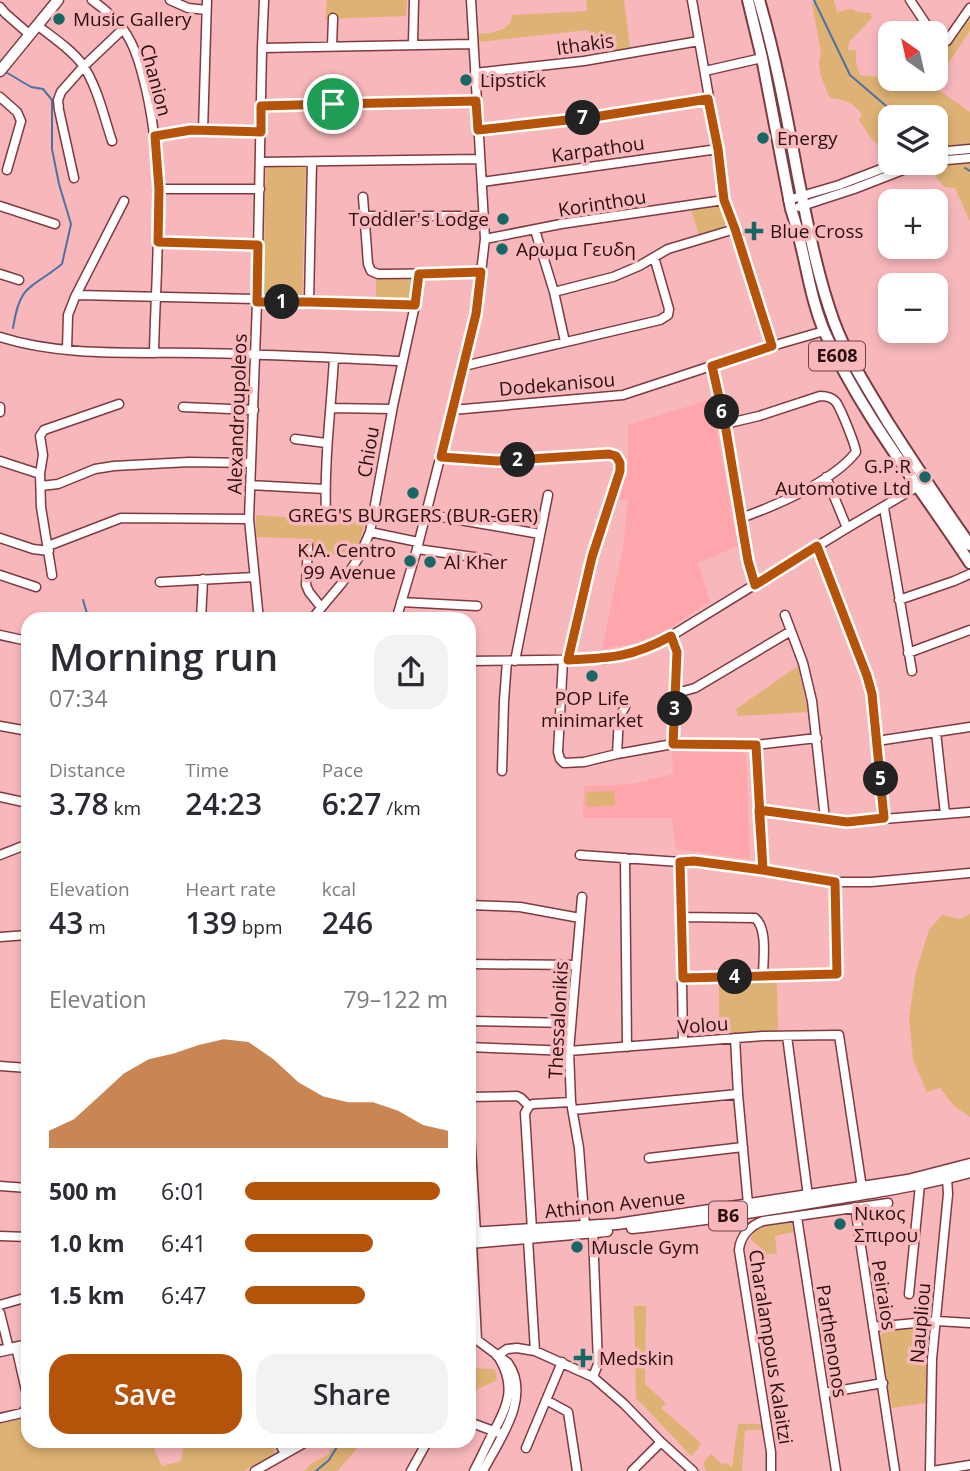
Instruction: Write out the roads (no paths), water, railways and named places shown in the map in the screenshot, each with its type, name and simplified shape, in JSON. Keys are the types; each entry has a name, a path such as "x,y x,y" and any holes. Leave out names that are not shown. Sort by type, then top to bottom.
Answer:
{"highway":[{"name":"E608","path":"748,0 762,58 789,205 824,331 862,402 970,545"},
{"name":"E608","path":"760,0 819,276 835,324 854,365 970,563"}],"main road":[{"path":"2,68 58,0"},
{"name":"Athinon Avenue","path":"476,1238 589,1230 738,1215 861,1191 970,1164"},
{"name":"Athinon Avenue","path":"589,1230 748,1204 920,1185 970,1172"}],"street":[{"name":"Chanion","path":"92,0 123,29 139,63 155,136 159,189 154,352"},
{"path":"170,0 188,8 206,10"},
{"path":"203,131 207,0"},
{"name":"Alexandroupoleos","path":"258,612 249,519 264,0"},
{"path":"413,44 414,0"},
{"path":"398,612 464,366 476,314 485,239 471,0"},
{"path":"692,0 718,149 724,200 772,346"},
{"path":"910,0 924,21"},
{"path":"0,6 29,34"},
{"path":"948,40 970,8"},
{"path":"332,47 334,18"},
{"path":"37,25 83,66 96,92 112,141"},
{"path":"74,178 58,100 61,92 83,66 123,29"},
{"name":"Ithakis","path":"475,73 584,61 699,41"},
{"path":"262,48 472,44"},
{"path":"705,71 762,58"},
{"path":"0,97 17,112 20,121 7,170"},
{"path":"478,130 594,117 708,99"},
{"path":"261,106 476,101"},
{"path":"155,136 191,130 261,132"},
{"name":"Karpathou","path":"482,182 718,149"},
{"path":"948,152 970,153"},
{"path":"948,158 970,153"},
{"path":"260,162 480,159"},
{"path":"309,302 312,162"},
{"path":"802,202 878,170"},
{"path":"789,205 854,189 890,175"},
{"path":"159,189 260,189"},
{"path":"363,197 368,264 371,271 378,274 481,272"},
{"name":"Korinthou","path":"485,239 561,224 724,200"},
{"path":"67,350 68,315 124,201"},
{"path":"0,206 55,224"},
{"path":"365,216 484,216"},
{"path":"554,292 613,277 668,249 735,229"},
{"path":"535,230 554,292 565,342"},
{"path":"158,242 258,245"},
{"path":"464,366 660,320 668,315 669,309 654,257"},
{"path":"0,274 19,280"},
{"name":"Chiou","path":"317,612 358,560 370,532 419,274"},
{"path":"76,295 415,305"},
{"name":"Dodekanisou","path":"452,410 623,395 824,331"},
{"path":"0,337 67,350 255,354 402,361"},
{"path":"326,514 326,443 334,358"},
{"path":"712,366 725,424 748,561 755,585"},
{"path":"725,424 828,396 836,402 855,444 856,452 850,460 826,477 767,509 741,518"},
{"path":"52,575 42,514 40,474 43,455 40,436 44,429 119,404"},
{"path":"183,407 254,410"},
{"path":"331,408 392,410"},
{"path":"295,439 326,443"},
{"path":"441,457 497,461 612,454 620,463 620,471 592,557 566,660 558,752 561,761 568,764 584,762 673,744 756,745 817,738"},
{"path":"0,461 40,474"},
{"path":"41,486 58,484 114,466 189,462 250,463"},
{"path":"826,477 847,528"},
{"path":"476,661 606,659 652,647 922,484"},
{"path":"250,485 325,489"},
{"path":"502,771 503,701 548,495"},
{"path":"884,508 912,671"},
{"path":"425,514 540,534"},
{"path":"0,538 33,549 48,548 121,518 249,519"},
{"path":"370,532 417,545 488,559"},
{"path":"308,546 306,585 321,607"},
{"path":"817,546 870,684 884,818"},
{"path":"899,600 970,574"},
{"path":"0,575 36,587"},
{"path":"160,582 254,577"},
{"path":"201,612 203,579"},
{"path":"401,602 477,607"},
{"path":"785,615 808,682 825,819"},
{"path":"908,653 970,630"},
{"path":"676,691 695,688 791,631"},
{"path":"0,635 21,641"},
{"path":"671,636 677,652 673,744"},
{"path":"617,754 619,717 625,707"},
{"path":"0,726 21,730"},
{"path":"877,741 970,727"},
{"path":"936,732 945,814"},
{"path":"756,745 763,870"},
{"path":"0,797 21,802"},
{"path":"759,810 847,822 970,812"},
{"path":"0,855 21,847"},
{"path":"580,855 694,861 835,882 871,883 970,873"},
{"path":"625,858 627,1047"},
{"path":"680,862 683,1042"},
{"path":"683,978 837,974 835,882"},
{"name":"Thessalonikis","path":"582,897 569,1051 572,1106 589,1230 598,1364 593,1377"},
{"path":"476,905 520,906 580,918"},
{"path":"682,917 755,918 760,922 763,931 763,976"},
{"path":"0,937 21,936"},
{"path":"476,964 576,965"},
{"path":"476,1021 571,1023"},
{"name":"Volou","path":"476,1047 569,1051 735,1038 839,1035 861,1191"},
{"path":"787,1036 807,1196"},
{"path":"735,1038 748,1204"},
{"path":"0,1066 21,1068"},
{"path":"535,1351 525,1113 529,1106 537,1103 572,1106 738,1094"},
{"path":"476,1097 512,1096 521,1098 529,1106"},
{"path":"649,1158 743,1147"},
{"name":"Naupliou","path":"931,1471 932,1359 948,1194 947,1178"},
{"path":"909,1294 920,1185"},
{"path":"0,1186 21,1188"},
{"path":"855,1207 861,1191"},
{"path":"738,1215 749,1229 764,1221 888,1203"},
{"name":"Peiraios","path":"855,1207 895,1471"},
{"name":"Parthenonos","path":"797,1217 836,1471"},
{"name":"Charalampous Kalaitzi","path":"749,1229 741,1240 739,1250 771,1452 771,1471"},
{"path":"0,1236 21,1237"},
{"path":"0,1305 21,1299"},
{"path":"0,1313 21,1381"},
{"path":"873,1327 937,1321 970,1322"},
{"path":"476,1323 477,1340 497,1356 505,1370 509,1391 498,1433 482,1471"},
{"path":"497,1356 507,1349 535,1351 593,1377 693,1471"},
{"path":"526,1448 562,1362"},
{"path":"825,1393 883,1383"},
{"path":"546,1401 568,1412 578,1471"},
{"path":"0,1418 21,1412"},
{"path":"476,1425 498,1433"},
{"path":"474,1471 498,1433"},
{"path":"632,1471 661,1442"},
{"path":"282,1448 285,1454"},
{"path":"255,1471 296,1448"},
{"path":"411,1471 424,1448"},
{"path":"931,1471 970,1465"}],"waterway":[{"path":"814,0 850,75 885,105"},
{"path":"4,71 31,87 43,89 52,100 52,149 71,224 62,264 23,295 13,328"},
{"path":"965,168 970,171"},
{"path":"83,600 87,612"},
{"path":"316,1471 329,1460 336,1448"}],"place":[{"name":"Music Gallery","path":"59,19"},
{"name":"Lipstick","path":"466,80"},
{"name":"Energy","path":"763,138"},
{"name":"Toddler's Lodge","path":"503,219"},
{"name":"Blue Cross","path":"754,231"},
{"name":"Αρωμα Γευδη","path":"502,249"},
{"name":"G.P.R Automotive Ltd","path":"925,477"},
{"name":"GREG'S BURGERS (BUR-GER)","path":"413,493"},
{"name":"K.A. Centro 99 Avenue","path":"410,561"},
{"name":"Al Kher","path":"430,562"},
{"name":"POP Life minimarket","path":"592,676"},
{"name":"Νικος Σπιρου","path":"840,1224"},
{"name":"Muscle Gym","path":"577,1247"},
{"name":"Medskin","path":"583,1358"}]}
